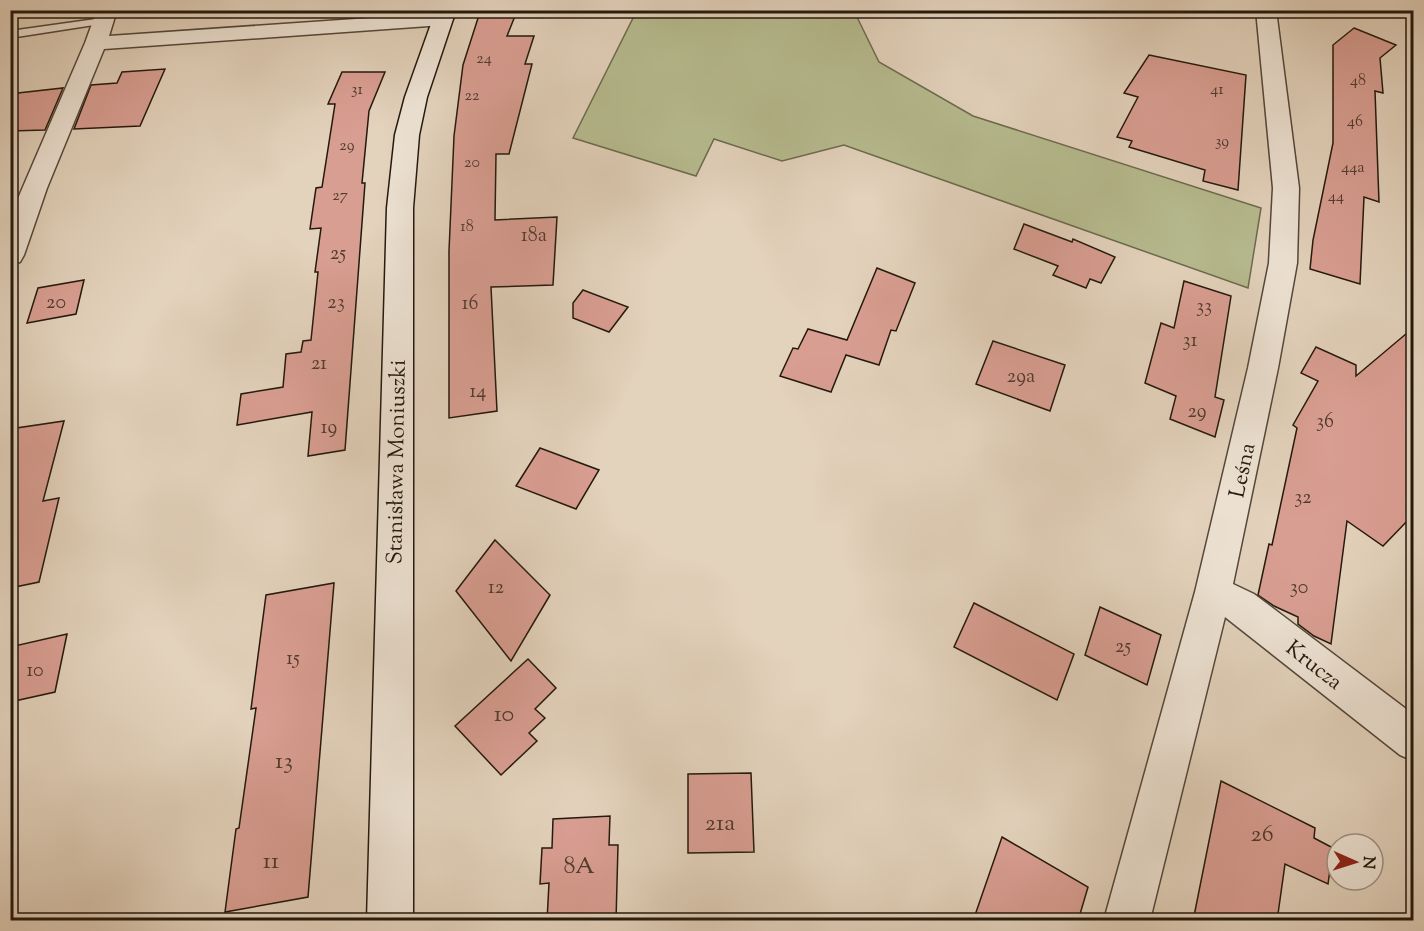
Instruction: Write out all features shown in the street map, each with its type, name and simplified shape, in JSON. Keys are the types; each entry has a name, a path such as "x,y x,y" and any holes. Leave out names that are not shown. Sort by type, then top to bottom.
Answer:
{"street":[{"name":"Leśna","path":"1127,921 1214,592 1263,368 1283,263 1286,188 1266,10"},
{"path":"10,255 34,188 102,25 444,15"},
{"name":"Stanisława Moniuszki","path":"390,921 400,208 408,135 414,107 444,15"},
{"name":"Krucza","path":"1214,592 1241,606 1413,741"}],"lane":[{"path":"10,35 102,25"}],"green space":[{"path":"847,10 855,13 879,62 973,116 1261,208 1248,288 844,145 782,161 714,139 696,176 573,138 634,16 634,11"}],"building":[{"path":"479,15 515,16 507,36 534,36 525,64 532,64 509,154 496,154 495,220 557,217 553,285 491,287 497,411 449,418 449,251 454,136 463,65"},
{"path":"1354,28 1396,45 1380,58 1383,93 1375,91 1379,202 1364,197 1360,284 1310,269 1313,240 1333,143 1333,45"},
{"path":"1149,55 1246,75 1238,190 1203,181 1205,170 1129,147 1132,141 1117,137 1138,97 1124,93"},
{"path":"165,69 140,126 74,129 91,85 117,83 122,72"},
{"path":"342,72 385,72 369,111 362,183 365,183 345,450 308,456 312,412 237,425 241,394 283,387 286,354 301,352 303,341 311,340 318,272 315,272 321,228 310,229 316,188 322,187 335,104 328,104"},
{"path":"63,88 45,130 10,131 10,108 18,93"},
{"path":"1024,224 1072,242 1073,239 1115,257 1101,283 1090,279 1086,288 1053,275 1058,266 1014,249"},
{"path":"877,268 915,283 896,331 891,330 879,365 846,355 831,392 780,376 793,348 798,349 808,329 847,340"},
{"path":"84,280 76,314 27,323 38,288"},
{"path":"1184,281 1231,296 1215,397 1224,400 1215,437 1170,419 1176,396 1145,383 1161,323 1174,328"},
{"path":"583,290 628,307 609,332 573,318 573,303"},
{"path":"1413,328 1413,515 1383,546 1347,521 1331,644 1314,636 1298,624 1298,617 1274,606 1258,595 1269,544 1272,545 1297,428 1293,425 1318,381 1301,373 1316,347 1356,365 1356,376"},
{"path":"993,341 1065,365 1050,411 976,384"},
{"path":"64,421 43,501 59,498 39,582 10,588 10,429"},
{"path":"540,448 599,470 576,509 516,486"},
{"path":"495,540 550,595 511,661 456,591"},
{"path":"334,583 308,897 225,912 256,708 251,709 266,595"},
{"path":"974,603 1074,654 1057,700 954,647"},
{"path":"1100,607 1161,635 1147,685 1085,655"},
{"path":"67,634 55,692 10,702 10,647"},
{"path":"528,659 556,688 535,709 545,718 529,733 537,741 501,775 455,726"},
{"path":"751,773 754,852 688,853 688,774"},
{"path":"1221,781 1315,828 1314,838 1325,844 1325,883 1285,864 1277,921 1193,921"},
{"path":"610,816 609,845 618,845 616,921 547,921 549,883 540,884 542,848 552,848 553,819"},
{"path":"1002,837 1088,887 1078,921 973,921"}]}
